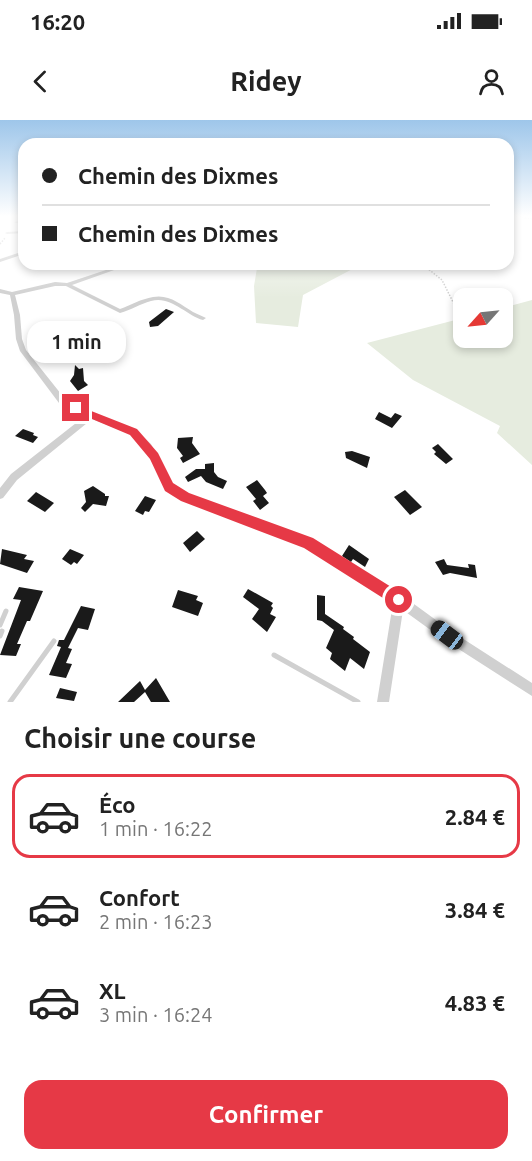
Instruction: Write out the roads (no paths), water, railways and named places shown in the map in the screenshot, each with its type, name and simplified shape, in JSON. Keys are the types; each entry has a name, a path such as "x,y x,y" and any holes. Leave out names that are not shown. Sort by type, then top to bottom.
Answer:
{"street":[{"path":"0,261 18,254"},
{"path":"67,285 111,270"},
{"path":"0,291 12,294 55,284 67,285 120,311 159,298 174,303 196,317 204,318"},
{"path":"12,294 23,351 62,401 91,416 133,432 154,456 169,487 185,497 308,543 399,600 447,635 532,690"},
{"path":"0,495 14,477 91,416"},
{"path":"383,702 399,600"}],"lane":[{"path":"1,630 6,611"},
{"path":"10,702 54,641"},
{"path":"274,655 358,702"}]}
